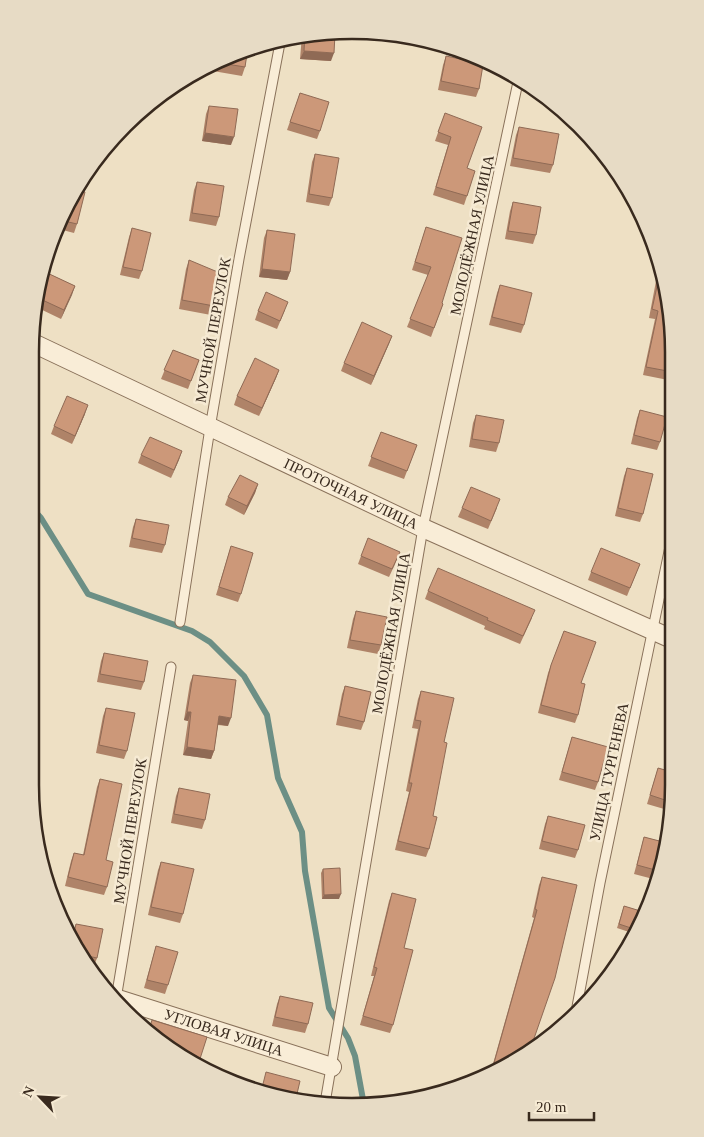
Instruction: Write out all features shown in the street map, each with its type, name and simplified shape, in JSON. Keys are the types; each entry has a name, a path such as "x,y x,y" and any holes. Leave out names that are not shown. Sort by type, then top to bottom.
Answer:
{"street":[{"name":"ПРОТОЧНАЯ УЛИЦА","path":"39,346 423,528 665,636"},
{"name":"УГЛОВАЯ УЛИЦА","path":"124,1001 332,1067"}],"lane":[{"name":"МУЧНОЙ ПЕРЕУЛОК","path":"180,622 210,428 239,259 279,47"},
{"name":"МОЛОДЁЖНАЯ УЛИЦА","path":"326,1097 423,528 517,86"},
{"name":"УЛИЦА ТУРГЕНЕВА","path":"578,1003 600,883 665,570"},
{"name":"МУЧНОЙ ПЕРЕУЛОК","path":"117,993 171,667"}],"building":[{"path":"335,39 334,53 304,51 305,42"},
{"path":"446,56 465,60 483,67 479,89 441,81"},
{"path":"247,57 245,67 229,64"},
{"path":"300,93 329,102 320,131 290,122"},
{"path":"209,106 238,109 234,137 205,133"},
{"path":"445,113 482,127 467,168 475,171 467,196 436,187 451,137 438,132"},
{"path":"519,127 559,134 553,165 513,158"},
{"path":"315,154 339,158 332,198 309,194"},
{"path":"197,182 224,186 219,217 192,213"},
{"path":"83,192 85,192 77,224 67,222"},
{"path":"513,202 541,207 536,235 508,231"},
{"path":"426,227 462,238 434,328 410,319 431,267 415,262"},
{"path":"132,228 151,233 142,271 123,267"},
{"path":"267,230 295,234 290,272 262,269"},
{"path":"189,260 220,273 214,306 182,300"},
{"path":"48,274 75,286 64,310 43,300"},
{"path":"658,284 665,332 665,371 646,367 658,311 652,309"},
{"path":"500,285 532,293 524,325 492,317"},
{"path":"266,292 288,302 280,321 258,311"},
{"path":"362,322 392,336 374,376 344,363"},
{"path":"173,350 199,360 191,381 164,370"},
{"path":"255,358 279,370 262,408 237,396"},
{"path":"67,396 88,405 75,436 54,426"},
{"path":"640,410 665,416 660,442 634,435"},
{"path":"476,415 504,420 499,443 472,439"},
{"path":"381,432 417,445 407,471 371,457"},
{"path":"150,437 182,451 174,470 141,455"},
{"path":"627,468 653,474 643,514 618,508"},
{"path":"240,475 258,484 247,506 228,497"},
{"path":"471,487 500,499 491,521 462,508"},
{"path":"136,519 169,525 165,545 132,538"},
{"path":"368,538 400,552 392,569 361,556"},
{"path":"231,546 253,553 241,594 219,587"},
{"path":"601,548 640,564 630,588 591,572"},
{"path":"438,568 535,610 523,636 428,591"},
{"path":"356,611 387,617 381,645 350,640"},
{"path":"564,631 596,642 581,683 585,684 578,715 541,705 551,665"},
{"path":"104,653 148,661 144,682 100,674"},
{"path":"193,675 236,680 231,718 219,716 214,751 187,747 191,712 187,712"},
{"path":"345,686 371,692 364,722 339,716"},
{"path":"421,691 454,698 444,742 447,743 433,816 437,817 429,849 398,841 412,783 409,783 421,721 415,720"},
{"path":"106,708 135,713 127,751 99,745"},
{"path":"572,737 608,747 598,782 562,772"},
{"path":"658,768 665,770 665,800 650,795"},
{"path":"100,779 122,784 106,860 113,862 107,887 68,877 74,853 84,855"},
{"path":"179,788 210,794 205,820 174,814"},
{"path":"548,816 585,825 578,850 542,841"},
{"path":"644,837 660,841 654,870 637,865"},
{"path":"161,862 194,869 183,914 151,907"},
{"path":"340,868 341,894 324,895 323,869"},
{"path":"542,877 577,885 555,978 533,1040 494,1065 537,910 535,909"},
{"path":"392,893 416,899 404,948 413,950 393,1025 363,1016 377,968 374,967"},
{"path":"624,906 639,910 631,928 619,924"},
{"path":"76,924 103,929 97,958 90,957 75,930"},
{"path":"156,946 178,952 168,985 147,980"},
{"path":"280,996 313,1003 308,1024 275,1017"},
{"path":"152,1020 207,1037 200,1059 161,1034 150,1025"},
{"path":"266,1072 300,1081 297,1093 263,1085"}],"waterway":[{"path":"39,516 88,594 192,631 210,642 244,676 267,715 278,778 302,832 305,871 329,1008 348,1038 355,1056 363,1098"}]}
